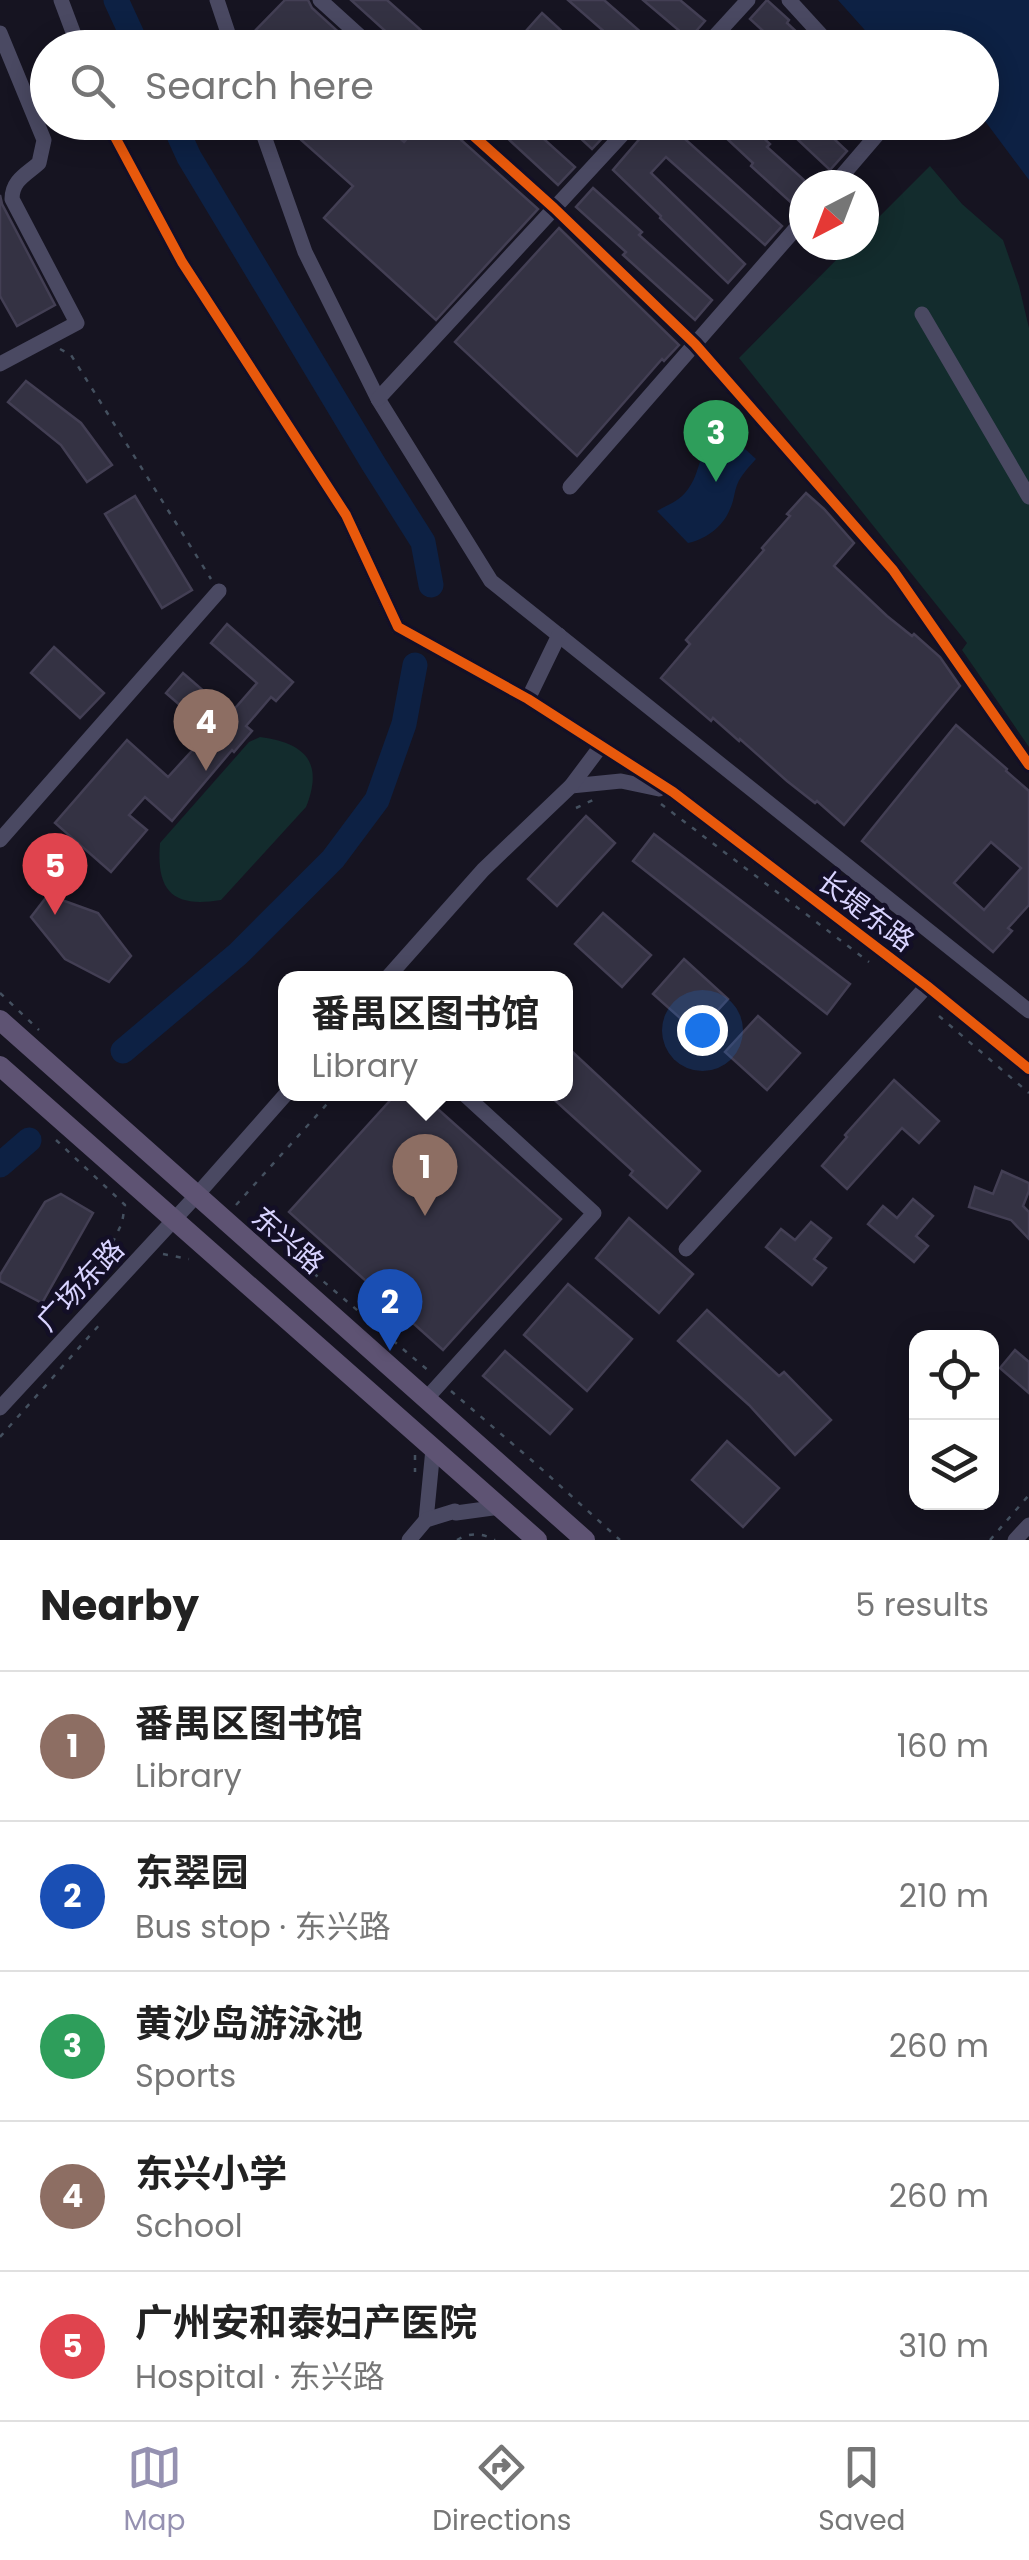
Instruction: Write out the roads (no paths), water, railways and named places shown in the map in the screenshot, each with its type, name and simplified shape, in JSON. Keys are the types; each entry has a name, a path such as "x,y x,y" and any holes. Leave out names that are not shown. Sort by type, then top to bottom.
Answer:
{"main road":[{"name":"东兴路","path":"0,1020 585,1540"},
{"path":"0,1066 424,1451 537,1540"}],"street":[{"path":"61,0 72,30"},
{"path":"216,0 227,30"},
{"path":"320,0 353,30"},
{"path":"720,30 748,0"},
{"path":"789,0 816,30"},
{"path":"0,33 30,106"},
{"path":"0,364 77,323 12,198 18,180 39,163 44,140"},
{"path":"118,140 182,262 346,515 398,627 528,699 672,792"},
{"path":"266,140 305,252 378,398 491,581 1029,1010"},
{"path":"478,140 695,344 894,570 1029,765"},
{"path":"378,398 617,140"},
{"path":"847,170 873,140"},
{"path":"570,487 789,236"},
{"path":"922,314 1029,497"},
{"path":"0,840 216,586"},
{"path":"528,699 559,636"},
{"path":"393,971 483,870 570,786 601,746"},
{"name":"长堤东路","path":"570,786 621,781 672,792 922,992 1029,1069"},
{"path":"686,1250 922,992"},
{"path":"196,1196 280,1101"},
{"path":"426,1400 594,1213 472,1101"},
{"name":"广场东路","path":"0,1408 196,1196"},
{"path":"424,1451 426,1520"},
{"path":"409,1540 426,1520 455,1511 500,1508"},
{"path":"1015,1540 1029,1524"}],"water":[{"path":"838,0 1029,0 1029,180 999,140 999,30 865,30"},
{"path":"721,427 756,459 739,481 723,521 701,539 688,543 657,511 685,493 707,444"}],"waterway":[{"path":"116,0 130,30"},
{"path":"181,140 423,542 431,585"},
{"path":"123,1051 238,954 333,859 377,800 404,724 415,665"},
{"path":"0,1165 29,1140"}],"place":[{"name":"黄沙岛游泳池","path":"716,482"},
{"name":"东兴小学","path":"206,771"},
{"name":"广州安和泰妇产医院","path":"55,915"},
{"name":"番禺区图书馆","path":"425,1216"},
{"name":"东翠园","path":"390,1351"}]}
